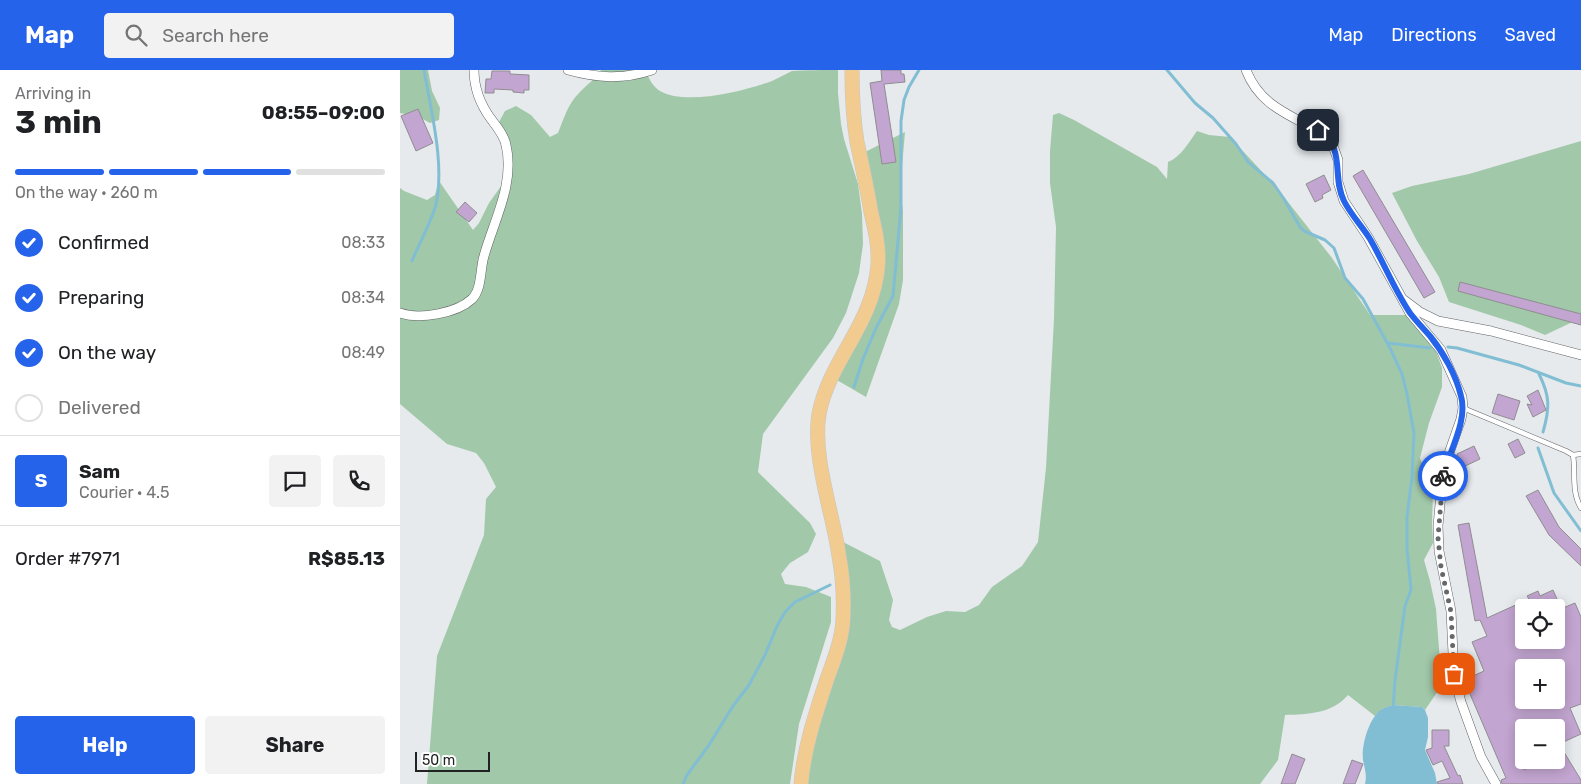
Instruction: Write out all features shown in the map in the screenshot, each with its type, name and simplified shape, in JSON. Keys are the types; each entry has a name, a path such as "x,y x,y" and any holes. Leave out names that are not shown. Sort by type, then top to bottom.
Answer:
{"main road":[{"path":"801,784 803,760 811,727 837,651 843,623 844,596 839,556 824,483 818,435 819,415 827,386 868,310 878,264 878,242 857,139 852,99 852,70"}],"street":[{"path":"400,313 407,315 447,312 471,299 478,290 479,275 484,255 502,206 506,184 507,159 506,144 499,130 482,106 476,92 474,70"},
{"path":"568,70 582,74 614,78 652,70"},
{"path":"1246,70 1254,87 1265,100 1327,136 1332,143 1338,160 1338,182 1344,201 1368,237 1401,297 1419,324 1440,350 1462,397 1461,420 1447,459 1442,483 1438,526 1439,551 1451,612 1454,674 1461,702 1481,757 1496,784"},
{"path":"1401,297 1420,312 1438,321 1491,331 1581,354"}],"lane":[{"path":"1463,408 1573,455 1581,454"},
{"path":"1573,455 1574,489 1581,508"}],"green space":[{"path":"400,70 428,70 432,91 440,108 439,120 430,123 417,116 400,113"},
{"path":"601,70 645,70 649,79 660,91 671,95 699,97 746,89 772,81 792,71 838,70 841,124 858,184 862,214 863,244 859,273 846,313 833,338 763,434 758,472 810,523 816,534 808,552 790,563 781,574 785,584 806,587 831,597 831,622 799,724 790,784 427,784 437,656 484,535 486,499 496,487 484,463 476,453 447,444 400,404 400,188 427,200 435,195 439,181 473,230 504,182 505,150 498,124 505,111 516,106 531,115 550,137 558,133 575,97"},
{"path":"1059,113 1157,167 1167,179 1168,162 1181,153 1197,131 1209,135 1230,137 1277,188 1332,258 1370,315 1412,315 1435,349 1442,368 1442,387 1429,423 1420,458 1433,492 1433,543 1424,560 1436,609 1441,675 1440,688 1425,710 1422,707 1393,705 1382,709 1375,716 1348,695 1335,706 1319,712 1285,715 1278,760 1260,784 805,784 807,764 844,622 843,542 880,561 893,600 889,620 892,627 900,630 927,617 946,611 965,612 979,605 992,587 1022,566 1038,542 1046,468 1054,319 1056,227 1050,183 1050,151 1053,115"},
{"path":"905,132 900,190 903,211 903,280 899,304 866,397 830,376 870,291 877,213 865,152"},
{"path":"1581,141 1581,318 1545,335 1521,325 1449,302 1439,277 1417,241 1392,193 1412,186 1469,174"}],"water":[{"path":"1393,705 1422,707 1425,710 1428,718 1428,737 1425,750 1435,773 1437,784 1365,784 1366,775 1363,754 1367,732 1377,713 1383,708"}],"building":[{"path":"881,70 901,70 901,74 904,74 905,82 884,84 896,162 882,164 870,83 882,81"},
{"path":"492,71 510,71 510,74 529,75 529,90 524,90 524,93 513,92 513,90 494,89 494,93 485,93 486,79 491,79"},
{"path":"418,109 433,143 416,151 401,116"},
{"path":"1363,170 1435,292 1424,298 1353,176"},
{"path":"1324,175 1331,190 1322,195 1323,198 1315,202 1306,184"},
{"path":"465,202 477,213 469,222 456,212"},
{"path":"1460,282 1581,314 1581,325 1458,291"},
{"path":"1538,390 1546,410 1533,417 1527,404 1532,405 1527,396"},
{"path":"1498,394 1520,401 1514,420 1492,413"},
{"path":"1518,439 1525,453 1515,458 1508,444"},
{"path":"1474,446 1480,459 1463,467 1457,454"},
{"path":"1538,490 1559,527 1581,549 1581,566 1549,535 1526,496"},
{"path":"1469,523 1487,618 1515,605 1515,649 1565,649 1565,607 1575,603 1581,617 1581,704 1570,708 1581,734 1565,741 1565,719 1515,719 1515,769 1565,769 1565,754 1581,780 1581,784 1502,784 1501,780 1506,778 1464,680 1484,671 1472,642 1487,636 1480,620 1475,621 1458,525"},
{"path":"1553,590 1557,599 1529,599 1527,596 1538,591 1540,596"},
{"path":"1432,730 1449,730 1449,746 1444,746 1463,784 1438,784 1437,782 1450,778 1442,761 1433,765 1426,750 1432,748"},
{"path":"1292,754 1305,759 1295,784 1281,784"},
{"path":"1352,760 1363,764 1355,784 1343,784"}],"waterway":[{"path":"412,261 433,215 438,192 439,175 436,139 424,70"},
{"path":"854,387 876,328 893,296 901,208 901,121 904,100 919,70"},
{"path":"1167,70 1195,103 1213,118 1236,144 1248,162 1273,183 1300,227 1304,231 1325,240 1334,248 1345,278 1363,299 1402,374 1414,433 1412,477 1407,517 1407,548 1411,590 1405,606 1393,709"},
{"path":"1388,343 1430,348"},
{"path":"1448,347 1519,365 1566,383 1581,386"},
{"path":"1539,374 1548,402 1543,432"},
{"path":"1538,448 1554,493 1581,531"},
{"path":"683,784 687,775 749,685 785,612 795,602 830,585"}],"way so far":[{"path":"1443,476 1438,538 1441,567 1451,612 1454,674"}],"route":[{"path":"1318,130 1327,136 1332,143 1338,160 1338,182 1344,201 1368,237 1410,313 1440,350 1462,397 1461,420 1443,476"}]}
